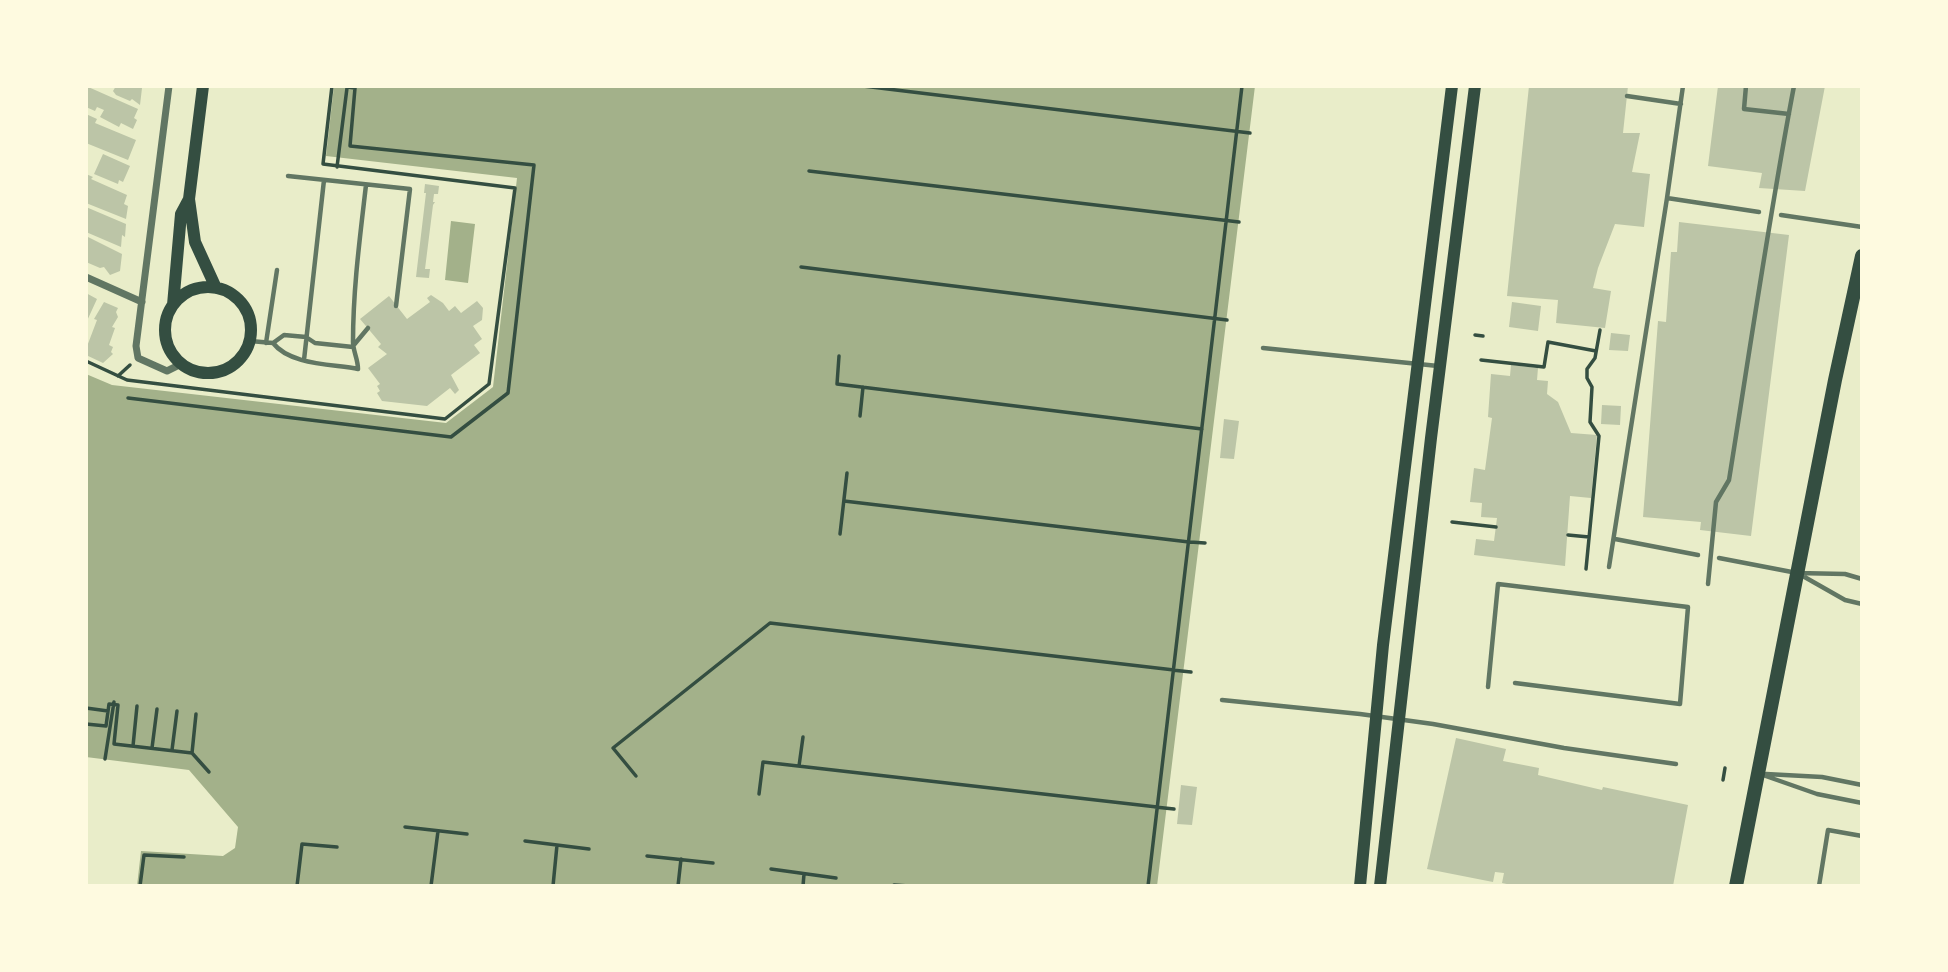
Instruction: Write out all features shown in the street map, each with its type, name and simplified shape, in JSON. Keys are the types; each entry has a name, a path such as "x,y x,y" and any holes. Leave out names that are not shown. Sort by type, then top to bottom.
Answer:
{"highway":[{"path":"1736,886 1835,380 1862,256"}],"main road":[{"path":"203,86 190,199 195,242 216,288"},
{"path":"1360,886 1383,645 1452,86"},
{"path":"1380,886 1439,366 1475,86"},
{"path":"173,305 189,291 205,287 231,294 243,305 251,325 250,341 240,360 222,372 200,373 181,364 170,352 165,336 166,320 173,305 181,214 190,199"}],"street":[{"path":"169,86 136,346 138,358 169,371 181,364"},
{"path":"86,277 142,302"}],"lane":[{"path":"1609,567 1683,86"},
{"path":"1746,86 1744,109 1788,114"},
{"path":"1708,584 1716,502 1729,480 1794,86"},
{"path":"1628,96 1681,104"},
{"path":"288,176 410,189 396,306"},
{"path":"304,359 324,180"},
{"path":"273,343 282,353 358,369 353,347 354,296 366,185"},
{"path":"1667,198 1759,212"},
{"path":"1781,215 1862,227"},
{"path":"265,343 277,270"},
{"path":"353,347 368,328"},
{"path":"250,341 273,343 284,335 306,337 315,343 353,347"},
{"path":"1263,348 1439,366"},
{"path":"1615,539 1698,555"},
{"path":"1719,558 1797,573 1845,574 1862,579"},
{"path":"1797,573 1844,600 1862,604"},
{"path":"1488,687 1498,584 1688,607 1680,704 1515,682"},
{"path":"1222,700 1378,716 1676,764"},
{"path":"1759,774 1822,777 1862,785"},
{"path":"1759,774 1817,794 1862,803"},
{"path":"1819,886 1828,830 1862,836"}],"path":[{"path":"86,361 127,380 444,419 489,384 514,188 323,164 332,86"},
{"path":"337,167 347,86"},
{"path":"863,86 1250,133"},
{"path":"1148,886 1242,86"},
{"path":"809,171 1239,222"},
{"path":"801,267 1227,320"},
{"path":"1586,569 1599,436 1590,422 1592,387 1587,378 1587,369 1595,358 1600,330"},
{"path":"1475,335 1483,336"},
{"path":"1481,360 1544,367 1548,342 1596,351"},
{"path":"839,356 836,384 1202,429"},
{"path":"860,416 863,387"},
{"path":"840,534 847,472"},
{"path":"844,501 1189,542"},
{"path":"1452,522 1496,527"},
{"path":"1568,535 1589,537"},
{"path":"1177,541 1205,543"},
{"path":"636,776 613,748 770,623 1174,670"},
{"path":"1158,668 1191,671"},
{"path":"86,724 106,726 108,704 114,703"},
{"path":"114,703 118,705 114,744 192,753 209,772"},
{"path":"106,759 114,703"},
{"path":"133,746 137,706"},
{"path":"86,708 108,711"},
{"path":"152,748 157,709"},
{"path":"172,750 177,711"},
{"path":"192,753 196,714"},
{"path":"799,766 803,737"},
{"path":"759,794 763,762 1174,809"},
{"path":"1723,780 1725,768"},
{"path":"1145,806 1157,807"},
{"path":"405,827 467,834"},
{"path":"431,886 438,831"},
{"path":"525,841 589,849"},
{"path":"297,886 302,844 337,847"},
{"path":"552,886 557,845"},
{"path":"140,886 144,855 184,857"},
{"path":"647,856 713,863"},
{"path":"678,886 681,859"},
{"path":"771,869 836,878"},
{"path":"803,886 804,874"},
{"path":"894,885 909,886"}],"shaded area":[{"path":"334,86 1255,86 1157,886 137,886 141,851 223,856 235,848 238,827 189,770 86,757 86,374 112,385 446,423 493,387 517,178 326,156"},
{"path":"451,221 475,224 468,283 445,280"}],"building":[{"path":"86,86 138,109 133,129 121,123 119,127 100,117 104,110 97,107 95,111 86,107"},
{"path":"116,86 140,86 140,105 132,99 130,101 116,95 113,91"},
{"path":"1529,86 1628,86 1623,133 1640,133 1632,172 1650,174 1644,227 1615,224 1598,268 1593,288 1611,291 1605,328 1556,323 1558,300 1507,296"},
{"path":"1718,86 1825,86 1805,191 1759,188 1762,173 1708,166"},
{"path":"86,114 97,119 95,123 136,140 128,160 86,143"},
{"path":"103,154 130,166 123,182 119,180 118,184 94,174"},
{"path":"86,174 93,177 91,179 127,195 124,204 128,206 126,219 86,203"},
{"path":"425,184 439,186 438,194 434,194 425,269 430,269 429,278 416,277"},
{"path":"86,207 126,224 121,247 86,232"},
{"path":"1679,222 1789,235 1751,536 1700,530 1701,522 1643,517 1658,321 1666,322 1671,252 1677,252"},
{"path":"86,236 122,254 120,271 110,275 104,267 86,262"},
{"path":"86,293 97,299 86,323"},
{"path":"431,295 449,311 455,306 461,313 477,301 483,308 482,320 473,326 482,339 474,345 480,353 451,375 459,390 455,394 450,388 427,406 382,401 377,393 380,391 377,386 380,384 368,368 387,354 378,347 381,344 360,319 389,296 407,319 430,302 427,298"},
{"path":"104,302 118,308 118,317 112,327 115,328 109,345 113,347 113,354 103,363 86,355 86,349 97,320 94,319"},
{"path":"1512,302 1541,306 1538,331 1509,327"},
{"path":"1611,333 1630,335 1628,351 1609,350"},
{"path":"1511,365 1538,368 1537,380 1548,381 1547,394 1558,402 1571,433 1597,435 1591,498 1570,496 1565,566 1474,555 1476,539 1494,541 1497,518 1481,517 1482,503 1470,502 1474,468 1485,470 1492,418 1488,417 1491,374 1510,376"},
{"path":"1602,405 1621,406 1620,425 1601,424"},
{"path":"1224,419 1239,421 1234,459 1220,458"},
{"path":"1456,738 1506,749 1503,761 1539,768 1538,775 1602,790 1603,787 1688,805 1673,886 1516,886 1502,883 1504,873 1495,872 1493,882 1427,869"},
{"path":"1181,785 1197,787 1192,825 1177,824"}]}
